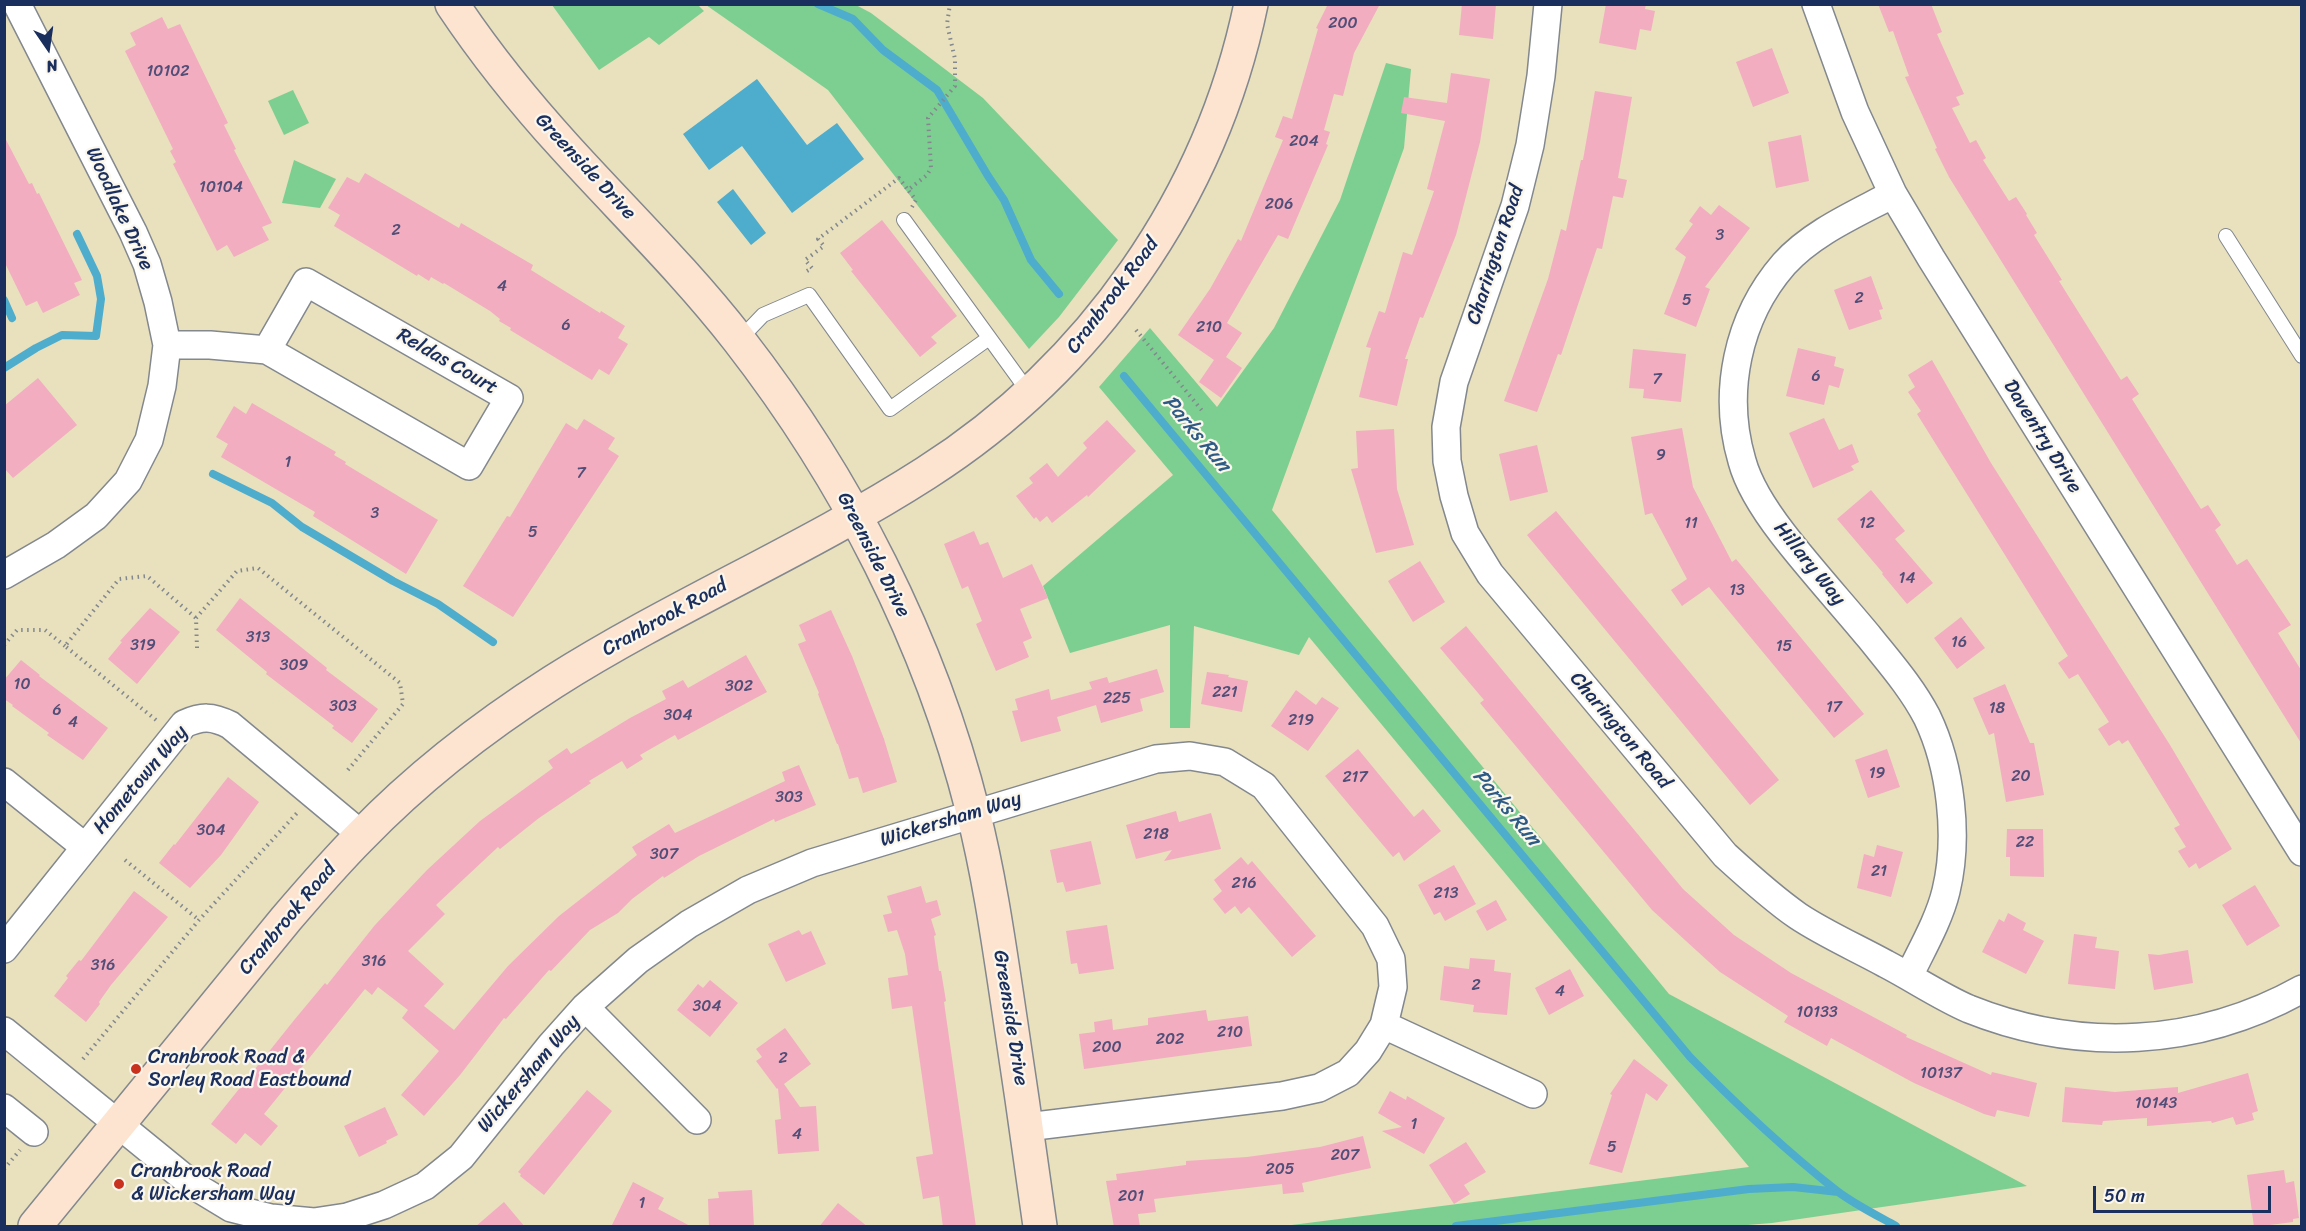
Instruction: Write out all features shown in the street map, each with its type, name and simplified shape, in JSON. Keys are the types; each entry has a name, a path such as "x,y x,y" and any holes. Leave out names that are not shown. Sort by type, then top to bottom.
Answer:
{"street":[{"name":"Woodlake Drive","path":"4,575 56,545 96,516 128,481 149,440 162,386 167,345 159,302 147,264 133,232 17,4"},
{"name":"Greenside Drive","path":"452,4 519,94 564,146 675,264 739,340 815,448 904,610 931,677 956,750 974,813 990,884 1040,1227"},
{"name":"Cranbrook Road","path":"34,1227 286,919 362,835 471,739 553,682 594,657 854,516 925,474 958,451 1053,373 1095,326 1136,270 1190,182 1219,117 1238,60 1251,4"},
{"name":"Charington Road","path":"1548,4 1530,145 1515,206 1454,382 1446,428 1447,461 1465,533 1490,574 1725,855 1764,891 1800,917 1968,1008 2027,1028 2077,1037 2133,1038 2184,1033 2239,1019 2301,990"},
{"name":"Daventry Drive","path":"1816,4 1855,112 1893,194 2301,852"},
{"name":"Hillary Way","path":"1893,194 1819,235 1785,263 1759,296 1744,331 1734,373 1733,418 1742,462 1755,493 1782,533 1900,675 1927,718 1942,762 1951,809 1953,853 1946,893 1909,976"},
{"name":"Reldas Court","path":"167,345 210,345 267,350 470,466 509,398 306,282 267,350"},
{"name":"Hometown Way","path":"4,949 184,724 197,718 213,717 230,725 362,835"},
{"name":"Wickersham Way","path":"4,1030 193,1185 231,1208 271,1218 314,1222 347,1217 384,1205 425,1186 461,1156 551,1045 585,1007 638,960 689,924 748,890 812,863 1156,759 1190,756 1225,762 1264,786 1375,926 1390,959 1393,987 1384,1025 1368,1051 1348,1073 1319,1088 1282,1096 1027,1127"},
{"path":"4,782 85,847"},
{"path":"585,1007 697,1120"},
{"path":"1384,1025 1533,1094"},
{"path":"4,1108 34,1132"}],"lane":[{"path":"904,220 1030,394"},
{"path":"2226,236 2301,356"},
{"path":"739,340 763,315 809,296 890,409 989,338"}],"path":[{"path":"908,190 927,176 931,168 928,118 955,86 955,59 947,24 950,4"},
{"path":"807,271 812,268 805,260 824,246 819,239 899,178 916,200 904,220"},
{"path":"1136,330 1204,413"},
{"path":"197,648 196,618 237,571 258,568 400,683 403,704 347,771"},
{"path":"65,646 119,579 147,576 196,618"},
{"path":"4,645 17,630 45,630 176,735"},
{"path":"82,1059 199,920 301,809"},
{"path":"125,860 199,920"}],"green space":[{"path":"552,5 698,5 704,11 659,45 649,37 599,70"},
{"path":"706,5 856,5 871,13 983,98 1118,240 1059,317 1029,349 828,90"},
{"path":"1386,63 1411,69 1404,148 1272,510 1669,994 2027,1186 1772,1223 1735,1226 1284,1226 1749,1167 1309,637 1299,655 1194,626 1190,728 1170,728 1170,625 1070,653 1043,586 1173,475 1099,387 1150,328 1217,407 1274,328 1340,200"},
{"path":"293,90 309,123 284,135 268,101"},
{"path":"294,160 336,179 320,208 282,203"}],"water":[{"path":"757,79 807,145 837,123 864,159 792,213 742,146 709,170 683,134"},
{"path":"733,189 766,233 751,245 717,202"}],"building":[{"path":"1328,4 1380,4 1354,53 1343,96 1334,94 1324,130 1330,132 1326,144 1328,145 1288,239 1278,235 1227,323 1242,333 1226,357 1242,368 1221,398 1199,382 1214,360 1178,335 1210,289 1238,239 1241,241 1283,140 1275,137 1283,116 1292,119 1318,29 1316,28"},
{"path":"1462,4 1496,4 1493,39 1459,35"},
{"path":"1606,4 1646,4 1645,9 1655,11 1651,31 1640,29 1636,50 1599,43"},
{"path":"1878,4 1931,4 1942,32 1937,34 1964,94 1956,97 1960,105 1952,108 1970,143 1976,140 1986,158 1983,160 2009,201 2016,197 2027,214 2037,233 2034,235 2062,280 2059,281 2121,380 2127,376 2139,394 2132,399 2201,509 2208,505 2221,525 2215,530 2237,565 2247,559 2291,625 2278,633 2301,670 2301,743 1949,177 1905,77 1909,76 1893,31 1889,32"},
{"path":"162,17 168,29 180,24 228,123 224,125 236,149 234,150 272,223 262,227 269,240 234,257 227,245 217,251 173,164 176,162 170,151 173,149 125,51 136,45 130,33"},
{"path":"1772,48 1789,93 1753,107 1736,62"},
{"path":"1451,73 1490,79 1480,142 1456,235 1423,318 1420,317 1405,359 1408,359 1397,406 1359,397 1371,348 1366,347 1379,311 1385,313 1403,252 1412,255 1434,191 1427,189 1445,121 1401,113 1404,97 1447,103"},
{"path":"1595,91 1632,97 1618,178 1627,180 1623,198 1613,196 1602,249 1597,248 1561,355 1558,354 1537,412 1504,401 1548,279 1561,229 1566,231 1581,160 1583,160"},
{"path":"1801,135 1809,181 1776,188 1768,142"},
{"path":"4,136 29,184 32,183 37,194 39,193 82,280 74,283 80,295 43,313 37,301 26,306 4,261"},
{"path":"365,173 459,228 461,223 533,265 531,270 625,326 618,338 628,344 609,375 599,369 592,380 510,330 511,328 499,321 500,319 490,311 444,283 431,277 429,281 418,274 417,276 334,226 340,215 328,208 347,177 359,183"},
{"path":"1719,205 1750,228 1705,287 1710,289 1696,327 1664,314 1686,257 1675,249 1693,224 1689,221 1700,206 1711,215"},
{"path":"882,220 957,316 931,337 937,343 920,357 851,271 853,270 840,253"},
{"path":"1871,276 1883,309 1879,310 1882,319 1849,330 1834,290"},
{"path":"1798,348 1836,357 1834,366 1844,369 1839,388 1829,385 1824,405 1786,396"},
{"path":"1633,349 1686,354 1681,402 1643,398 1644,389 1629,388"},
{"path":"1932,360 1991,463 2170,745 2232,849 2199,869 2196,863 2189,868 2178,851 2186,847 2174,828 2180,825 2128,740 2122,744 2119,740 2109,746 2098,729 2109,722 2078,674 2069,679 2058,663 2068,656 1917,414 1921,411 1908,392 1915,387 1908,375"},
{"path":"38,378 77,425 13,478 4,468 4,406"},
{"path":"252,403 336,452 334,455 346,462 345,464 438,520 406,574 313,516 315,512 221,457 228,444 216,437 234,406 246,414"},
{"path":"1824,418 1839,450 1852,444 1859,462 1851,466 1854,470 1813,488 1789,433"},
{"path":"584,419 615,438 608,449 619,456 513,617 463,586 507,516 510,517 566,423 577,430"},
{"path":"1107,420 1136,451 1088,497 1087,495 1052,523 1047,516 1040,522 1036,517 1034,519 1016,496 1033,483 1029,478 1047,463 1058,477 1087,448 1083,443"},
{"path":"1682,428 1693,487 1732,562 1736,559 1864,714 1834,738 1709,587 1682,606 1671,590 1687,579 1652,513 1645,515 1631,437"},
{"path":"1394,429 1397,489 1414,545 1376,553 1351,469 1358,468 1356,431"},
{"path":"1537,445 1548,492 1510,501 1499,454"},
{"path":"1871,490 1905,531 1895,539 1933,583 1907,604 1837,519"},
{"path":"1556,511 1779,780 1750,805 1527,535"},
{"path":"974,531 980,545 988,542 1003,578 1032,564 1048,598 1020,609 1032,638 1023,642 1029,657 996,671 976,624 982,621 968,586 962,589 944,544"},
{"path":"1420,561 1445,602 1413,622 1388,581"},
{"path":"240,598 327,668 326,670 378,709 352,743 332,728 334,726 266,674 267,672 216,630"},
{"path":"150,608 180,632 137,684 108,659 122,642 120,641"},
{"path":"831,610 852,656 884,739 897,782 863,793 858,777 849,779 819,693 798,644 806,641 799,625"},
{"path":"1961,617 1985,648 1957,669 1934,638"},
{"path":"1466,626 1683,889 1734,935 1791,973 1907,1035 1906,1037 1991,1075 1992,1072 2037,1083 2029,1117 1997,1110 1995,1117 1984,1114 1914,1083 1831,1038 1827,1046 1784,1022 1788,1016 1720,972 1652,910 1480,703 1484,700 1440,648"},
{"path":"746,655 767,692 678,740 675,735 640,755 643,759 627,769 622,761 589,781 591,783 539,818 500,849 498,847 436,905 445,914 408,951 444,984 424,1006 454,1030 508,966 559,916 637,855 632,847 669,824 675,833 785,781 782,772 799,765 816,805 775,822 774,819 699,856 664,878 663,876 632,899 618,913 590,930 551,971 549,970 506,1019 504,1018 460,1075 424,1116 401,1095 439,1051 402,1018 408,1010 378,987 372,995 365,989 264,1114 278,1126 261,1146 245,1133 236,1144 211,1124 295,1019 325,983 327,985 375,925 427,870 480,821 553,768 548,761 567,748 571,754 666,699 662,691 683,680 688,688"},
{"path":"21,660 108,728 83,760 47,735 49,733 4,699 4,680"},
{"path":"1157,669 1164,692 1140,699 1143,711 1101,723 1096,705 1057,717 1061,731 1021,742 1012,711 1018,710 1015,699 1049,689 1051,700 1092,689 1089,682 1107,677 1109,683"},
{"path":"1207,672 1248,681 1242,712 1201,704"},
{"path":"2005,684 2030,743 2034,743 2044,795 2006,802 1994,733 1989,735 1973,698"},
{"path":"1296,690 1316,705 1322,697 1339,708 1308,751 1271,726"},
{"path":"1358,749 1414,817 1423,809 1441,831 1404,861 1399,852 1393,857 1325,776"},
{"path":"1887,749 1900,787 1868,798 1855,760"},
{"path":"228,777 259,802 221,855 190,888 159,863"},
{"path":"1176,811 1179,822 1211,813 1221,849 1164,861 1172,850 1136,859 1126,825"},
{"path":"2007,829 2043,829 2044,877 2010,876 2010,857 2006,857"},
{"path":"1091,841 1101,884 1066,892 1063,882 1057,883 1050,850"},
{"path":"1877,845 1903,852 1891,897 1857,888 1864,854 1874,857"},
{"path":"1241,857 1248,865 1252,861 1316,936 1292,957 1249,907 1241,914 1235,906 1225,914 1213,899 1222,891 1214,880"},
{"path":"1454,865 1476,904 1445,921 1440,912 1434,915 1418,885"},
{"path":"2255,885 2280,926 2247,946 2222,905"},
{"path":"921,886 926,903 937,900 941,915 931,919 936,935 934,936 939,971 941,971 946,1001 944,1002 976,1227 943,1227 939,1196 923,1199 916,1157 933,1154 912,1006 892,1009 888,978 908,975 905,954 897,930 888,932 883,915 892,913 887,896"},
{"path":"134,891 168,917 111,985 86,1022 54,996 68,978 66,976 79,960 81,961"},
{"path":"1496,900 1507,920 1487,931 1476,911"},
{"path":"2008,913 2026,923 2023,930 2044,941 2026,974 1982,952 1999,919 2004,922"},
{"path":"1107,925 1114,969 1079,974 1077,963 1071,964 1066,931"},
{"path":"799,930 802,935 811,931 826,964 786,982 768,944"},
{"path":"2074,934 2097,937 2095,948 2119,951 2115,989 2068,984"},
{"path":"2188,950 2193,983 2154,990 2148,954 2159,955"},
{"path":"1470,958 1495,960 1494,971 1511,973 1507,1015 1473,1012 1474,1005 1440,1000 1444,966 1469,969"},
{"path":"1570,969 1584,996 1549,1015 1535,988"},
{"path":"710,980 738,1003 710,1037 677,1010 698,984 703,988"},
{"path":"1206,1010 1208,1021 1248,1016 1252,1046 1084,1069 1079,1034 1095,1032 1094,1022 1112,1019 1113,1030 1148,1025 1148,1018"},
{"path":"785,1028 811,1064 784,1084 800,1107 816,1106 819,1151 778,1154 775,1120 781,1119 778,1088 756,1061 762,1057 756,1049"},
{"path":"1634,1059 1668,1085 1657,1101 1646,1093 1622,1173 1589,1164 1612,1095 1610,1094"},
{"path":"2248,1073 2258,1111 2252,1113 2254,1120 2236,1125 2233,1117 2212,1123 2211,1121 2147,1126 2147,1118 2103,1121 2102,1125 2062,1122 2065,1087 2115,1092 2178,1087 2178,1093"},
{"path":"587,1090 612,1111 544,1195 518,1172"},
{"path":"1390,1091 1406,1100 1407,1096 1445,1118 1424,1154 1382,1131 1402,1127 1378,1113"},
{"path":"385,1107 398,1135 359,1157 344,1126"},
{"path":"1363,1136 1371,1168 1302,1183 1304,1192 1283,1194 1282,1184 1154,1199 1156,1212 1138,1214 1140,1227 1114,1227 1106,1181 1117,1180 1116,1174 1186,1165 1186,1161 1247,1157 1320,1147"},
{"path":"1466,1142 1486,1172 1464,1185 1470,1194 1454,1204 1429,1165"},
{"path":"2284,1170 2286,1183 2294,1181 2299,1218 2293,1219 2293,1222 2254,1227 2247,1175"},
{"path":"633,1182 664,1198 658,1209 692,1227 611,1227"},
{"path":"752,1190 754,1227 709,1227 708,1199 719,1198 718,1192"},
{"path":"504,1202 525,1227 475,1227"},
{"path":"838,1203 868,1227 819,1227"}],"waterway":[{"name":"Parks Run","path":"818,4 853,19 883,50 937,90 1004,200 1031,260 1059,294"},
{"path":"4,368 62,335 96,336 101,299 97,276 77,234"},
{"path":"4,300 12,318"},
{"name":"Parks Run","path":"1124,376 1690,1057 1761,1126 1837,1191 1896,1226"},
{"path":"213,474 272,503 302,527 393,581 438,604 493,642"},
{"path":"1456,1226 1749,1189 1793,1187 1838,1192"}],"place":[{"name":"Cranbrook Road & Sorley Road Eastbound","path":"136,1069"},
{"name":"Cranbrook Road & Wickersham Way","path":"119,1184"}]}
